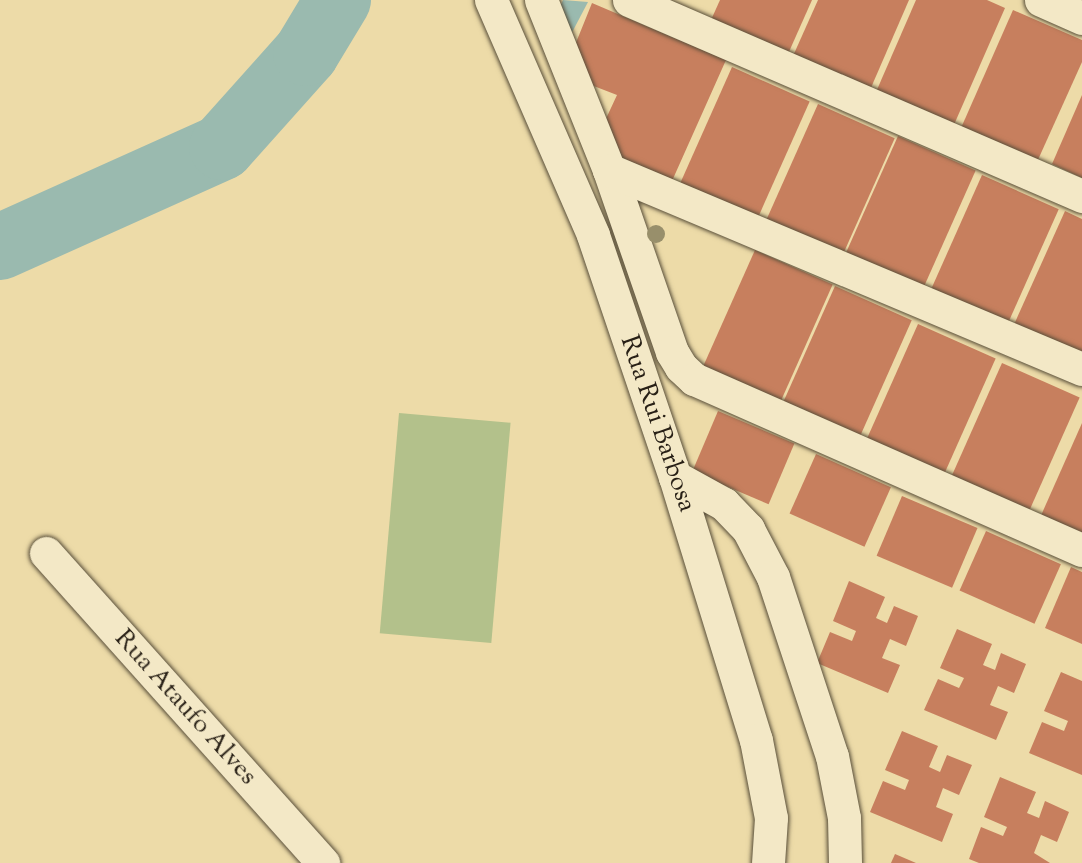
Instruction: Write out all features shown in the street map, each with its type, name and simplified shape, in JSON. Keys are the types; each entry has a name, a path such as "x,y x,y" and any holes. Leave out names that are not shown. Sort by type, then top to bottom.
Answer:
{"street":[{"name":"Rua Rui Barbosa","path":"490,0 593,235 675,477 756,740 771,819 768,863"},
{"path":"541,0 609,170 672,352 694,379 1082,550"},
{"path":"629,0 1082,196"},
{"path":"1041,0 1082,18"},
{"path":"609,170 1082,369"},
{"path":"675,477 724,504 748,529 773,578 832,756 844,818 845,863"},
{"name":"Rua Ataufo Alves","path":"46,553 323,863"}],"green space":[{"path":"323,0 362,0 301,104 251,162 0,276 0,229 114,181 203,134 247,104"},
{"path":"399,413 511,423 491,643 380,633"}],"water":[{"path":"563,0 588,2 567,42 556,15"}],"building":[{"path":"720,0 812,0 788,54 711,20"},
{"path":"818,0 909,0 870,90 793,56"},
{"path":"916,0 987,0 1005,8 953,127 876,92"},
{"path":"592,3 726,60 672,181 616,155 604,123 617,95 586,83 571,55"},
{"path":"1013,10 1082,40 1082,62 1037,162 961,128"},
{"path":"732,67 810,102 757,219 680,185"},
{"path":"1082,95 1082,178 1052,164"},
{"path":"818,104 895,138 842,256 766,222"},
{"path":"898,136 976,171 923,289 845,255"},
{"path":"982,175 1059,209 1006,327 930,293"},
{"path":"1065,211 1082,219 1082,360 1012,329"},
{"path":"755,250 833,285 780,402 703,368"},
{"path":"835,286 912,320 859,438 783,404"},
{"path":"918,324 996,359 943,477 865,443"},
{"path":"1002,363 1080,398 1027,516 949,482"},
{"path":"718,411 794,443 769,504 692,472"},
{"path":"1082,423 1082,539 1039,520"},
{"path":"816,454 891,487 864,547 790,513"},
{"path":"902,496 977,528 952,588 877,556"},
{"path":"986,531 1061,564 1034,624 960,590"},
{"path":"1071,567 1082,572 1082,644 1045,628"},
{"path":"849,581 885,597 876,618 887,623 894,606 918,616 906,646 890,639 882,658 900,665 888,693 817,663 830,632 852,641 856,631 833,621"},
{"path":"957,629 992,644 983,665 995,670 1001,653 1026,664 1014,693 998,686 990,705 1008,712 996,740 924,710 938,679 959,688 964,678 940,668"},
{"path":"1061,672 1082,681 1082,775 1029,753 1042,722 1064,731 1068,721 1044,711"},
{"path":"902,731 938,746 929,767 940,772 947,755 972,765 959,795 943,788 936,807 953,814 942,842 870,812 883,781 905,790 909,780 885,770"},
{"path":"1000,777 1036,792 1027,813 1039,818 1045,801 1069,812 1057,842 1041,835 1034,853 1050,863 979,863 969,859 981,827 1003,836 1007,827 984,817"},
{"path":"895,854 916,863 891,863"}],"waterway":[{"path":"0,247 222,147 306,53 338,0"}]}
